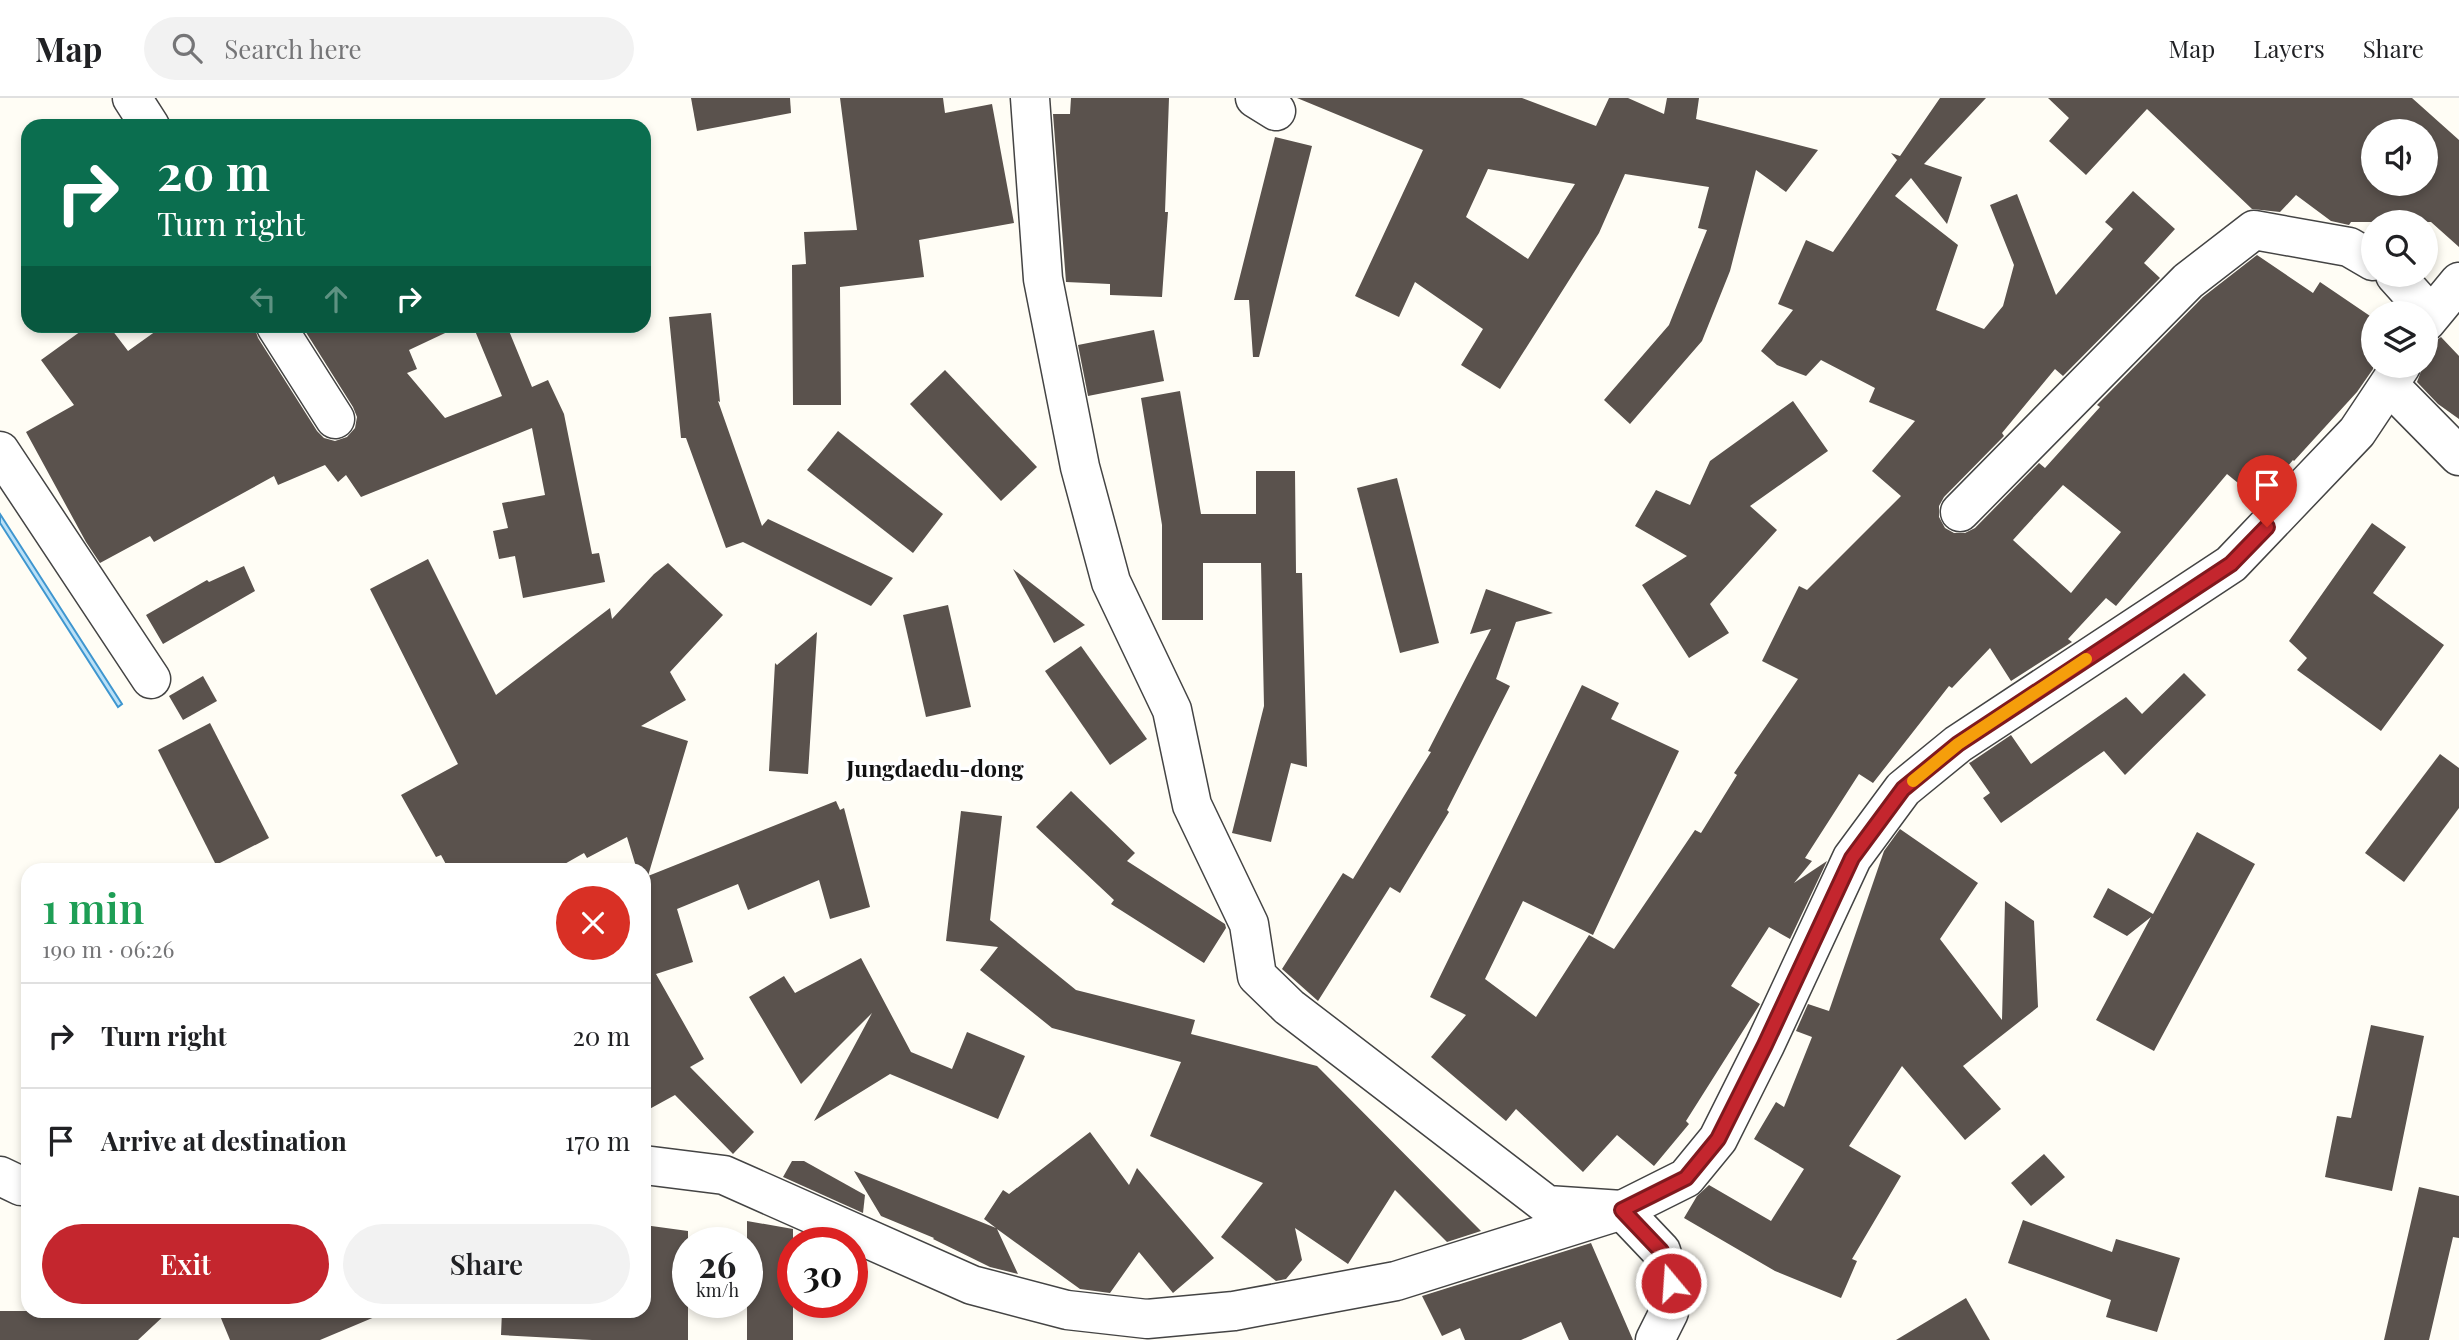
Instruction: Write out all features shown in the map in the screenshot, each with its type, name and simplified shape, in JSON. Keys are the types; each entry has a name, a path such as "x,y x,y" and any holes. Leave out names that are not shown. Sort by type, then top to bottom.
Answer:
{"street":[{"path":"132,98 146,119"},
{"path":"1030,98 1043,279 1080,467 1111,582 1172,710 1192,805 1249,924 1257,976 1289,1007 1547,1205 1622,1210 1661,1251 1671,1283 1669,1312 1655,1340"},
{"path":"1960,512 2188,281 2254,230 2349,247 2361,254"},
{"path":"2438,306 2459,282"},
{"path":"2404,287 2415,301"},
{"path":"280,333 335,419"},
{"path":"651,1166 724,1175 972,1284 1068,1310 1147,1319 1234,1311 1396,1281 1622,1210 1686,1178 1718,1139 1852,858 1903,789 1958,744 2231,564 2357,432 2394,378"},
{"path":"2397,378 2459,456"},
{"path":"0,451 151,679"},
{"path":"0,1176 21,1186"}],"water":[{"path":"0,514 122,704 118,707 0,523"}],"building":[{"path":"691,98 790,98 791,113 697,131"},
{"path":"840,98 943,98 945,113 992,104 1014,223 919,240 924,277 840,287 841,405 793,405 792,265 806,264 804,232 857,230"},
{"path":"1071,98 1169,98 1165,212 1168,212 1162,297 1110,295 1110,284 1066,282 1053,114 1070,114"},
{"path":"1297,98 1522,98 1596,126 1609,98 1628,98 1664,114 1667,98 1699,98 1696,119 1818,150 1786,192 1756,170 1730,271 1702,341 1630,424 1604,400 1669,325 1707,230 1698,228 1709,187 1625,174 1599,233 1500,389 1461,365 1483,329 1415,282 1399,317 1355,296 1423,150","holes":["1488,169 1575,184 1528,259 1466,217"]},
{"path":"1940,98 1986,98 1924,164 1962,177 1947,224 1911,178 1895,196 1958,245 1936,310 1984,329 2003,306 2014,265 1990,205 2017,194 2056,295 2113,229 2105,222 2133,191 2175,229 2144,263 2160,278 2063,376 2055,369 2002,433 2004,436 1944,497 1939,506 1939,517 1945,528 1954,533 1965,533 1975,528 2039,463 2045,468 2100,407 2097,405 2203,297 2257,255 2313,293 2320,282 2361,310 2361,378 2367,378 2259,500 2227,474 2116,606 2106,598 2068,639 2072,642 2011,681 1990,648 1952,688 1949,686 1873,783 1859,774 1805,858 1812,861 1794,883 1827,861 1790,939 1769,927 1731,986 1760,1004 1686,1121 1689,1124 1654,1166 1617,1135 1583,1172 1516,1109 1506,1121 1431,1057 1466,1015 1430,997 1582,685 1619,703 1611,719 1679,751 1593,935 1523,901 1485,979 1536,1017 1589,935 1614,949 1695,830 1701,833 1737,775 1734,773 1798,679 1762,661 1799,586 1807,590 1901,496 1872,471 1915,421 1869,402 1875,388 1821,360 1806,376 1777,365 1761,351 1793,310 1778,304 1806,240 1833,252 1897,160 1891,153 1900,156","holes":["2063,485 2121,532 2071,593 2013,540"]},
{"path":"2048,98 2412,98 2436,119 2361,119 2361,196 2438,196 2438,121 2459,140 2459,247 2438,228 2438,210 2361,210 2361,222 2351,222 2349,225 2331,221 2296,195 2280,212 2252,209 2147,109 2086,175 2049,141 2069,118"},
{"path":"1275,137 1312,146 1259,357 1253,357 1249,300 1234,300"},
{"path":"711,313 720,402 718,401 762,526 768,519 893,578 871,606 743,542 726,548 686,438 681,438 669,317"},
{"path":"1154,330 1164,381 1088,396 1078,345"},
{"path":"78,333 114,333 128,351 153,333 256,333 317,431 324,438 335,441 347,437 355,428 357,417 306,333 445,333 409,350 417,369 407,373 445,418 502,396 476,333 510,333 532,387 548,380 564,414 592,554 599,553 605,582 523,598 515,556 499,559 493,531 508,528 502,503 545,495 532,428 361,497 346,475 338,482 325,465 278,485 274,476 154,542 150,536 100,563 26,432 74,405 41,360"},
{"path":"2441,337 2459,356 2459,419 2438,404 2417,382 2418,378 2438,378 2438,339"},
{"path":"945,370 1037,467 1001,501 910,404"},
{"path":"1180,391 1201,514 1256,514 1256,471 1295,471 1296,573 1302,573 1307,767 1291,763 1271,842 1232,833 1264,706 1261,563 1203,563 1203,620 1162,620 1162,525 1141,398"},
{"path":"1793,401 1828,451 1750,506 1777,530 1710,604 1729,633 1689,658 1642,585 1687,556 1635,526 1656,490 1690,505 1710,461"},
{"path":"838,431 943,514 913,553 807,470"},
{"path":"1397,478 1439,643 1400,653 1357,488"},
{"path":"2372,523 2406,547 2373,593 2444,645 2381,731 2297,670 2307,658 2289,641"},
{"path":"428,559 496,695 610,608 612,619 654,574 668,563 723,615 670,672 686,700 641,726 688,741 651,866 651,863 635,863 627,837 587,858 584,853 566,863 445,863 441,855 436,857 401,795 458,764 370,589"},
{"path":"244,566 255,591 163,644 146,615 207,580 209,582"},
{"path":"1013,569 1085,625 1054,643"},
{"path":"1486,589 1553,613 1516,622 1496,679 1510,686 1447,810 1449,812 1400,893 1390,887 1318,1001 1282,969 1343,873 1353,879 1431,752 1428,751 1491,629 1470,634"},
{"path":"948,605 971,707 926,717 903,615"},
{"path":"817,632 808,774 769,771 775,663 777,665"},
{"path":"1081,646 1147,739 1110,765 1045,671"},
{"path":"2184,673 2206,695 2125,775 2104,751 2001,823 1983,798 1990,793 1969,763 2011,735 2031,764 2126,697 2142,714"},
{"path":"203,676 217,701 183,720 169,696"},
{"path":"210,723 269,838 215,863 158,750"},
{"path":"2440,754 2459,768 2459,808 2404,882 2365,853"},
{"path":"1071,791 1135,853 1127,861 1225,924 1226,928 1204,963 1111,904 1114,900 1036,827"},
{"path":"836,801 840,810 844,808 870,907 830,919 819,880 748,910 738,884 677,909 693,962 656,974 704,1059 690,1067 754,1132 733,1154 675,1095 651,1108 651,875"},
{"path":"961,811 1002,816 990,920 1076,990 1195,1020 1191,1034 1317,1066 1481,1231 1447,1242 1395,1190 1348,1264 1295,1228 1302,1260 1286,1279 1276,1281 1221,1237 1263,1183 1150,1136 1181,1062 1052,1028 980,970 998,947 946,941"},
{"path":"1900,829 1978,883 1940,939 2002,1020 2005,901 2034,921 2038,1007 1963,1066 2001,1109 1965,1140 1902,1066 1849,1146 1901,1176 1852,1259 1857,1261 1841,1298 1775,1271 1684,1218 1697,1196 1709,1185 1771,1221 1804,1169 1754,1139 1776,1102 1784,1107 1812,1037 1796,1031 1808,1004 1829,1011 1884,851"},
{"path":"2197,832 2255,864 2154,1051 2096,1020 2151,917 2127,936 2093,917 2108,888 2153,914"},
{"path":"861,958 911,1052 952,1069 967,1032 1025,1056 998,1119 890,1074 814,1121 872,1013 801,1084 749,997 784,976 795,993"},
{"path":"2371,1025 2424,1036 2392,1191 2325,1177 2337,1116 2351,1118"},
{"path":"1090,1132 1129,1185 1137,1168 1214,1258 1173,1293 1139,1252 1110,1293 1080,1289 997,1229 1018,1274 990,1267 934,1238 881,1216 854,1171 996,1228 984,1219 1003,1190 1009,1194"},
{"path":"2044,1154 2065,1177 2031,1206 2011,1183"},
{"path":"792,1161 804,1161 865,1195 863,1213 783,1177"},
{"path":"2419,1187 2459,1196 2459,1238 2453,1237 2429,1340 2384,1340"},
{"path":"2023,1220 2112,1252 2116,1239 2180,1258 2157,1332 2106,1317 2111,1300 2008,1263"},
{"path":"747,1221 782,1227 777,1227 777,1318 793,1318 793,1340 747,1340 747,1318 763,1318 763,1227 747,1227"},
{"path":"651,1226 672,1229 672,1318 688,1318 688,1340 592,1340 501,1335 502,1318 651,1318"},
{"path":"1591,1243 1633,1340 1569,1340 1561,1322 1521,1340 1465,1340 1460,1328 1442,1336 1422,1296"},
{"path":"1966,1298 1990,1340 1896,1340"},
{"path":"0,1311 21,1311 21,1318 162,1318 138,1340 0,1340"},
{"path":"221,1318 372,1318 320,1340 230,1340"}],"slow traffic":[{"path":"1913,781 1958,744 2086,659"}],"district":[{"name":"Jungdaedu-dong","path":"935,767"}],"route":[{"path":"1671,1283 1661,1251 1622,1210 1686,1178 1718,1139 1852,858 1903,789 1958,744 2231,564 2267,527"}]}
